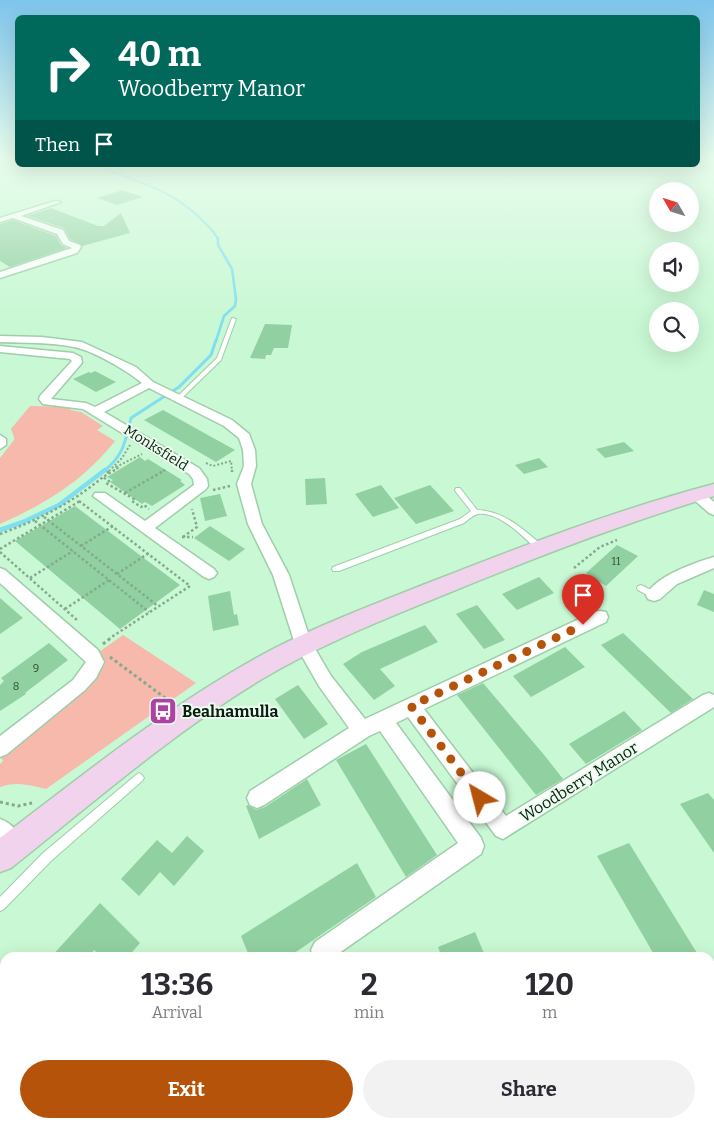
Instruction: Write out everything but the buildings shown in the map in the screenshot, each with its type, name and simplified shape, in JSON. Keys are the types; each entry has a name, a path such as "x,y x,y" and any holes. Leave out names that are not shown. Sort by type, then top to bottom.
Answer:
{"main road":[{"path":"5,844 186,714 252,672 303,644 472,574 541,549 708,498"}],"street":[{"path":"0,220 24,213"},
{"path":"0,275 74,251 78,247 66,242 63,234 60,232 14,216"},
{"path":"0,338 78,344 132,369 154,386 228,423 245,437 249,450 250,466 244,484 246,492 256,524 281,575 303,644 325,681 362,730"},
{"name":"Monksfield","path":"0,349 73,356 77,359 76,362 45,399 47,402 86,406 110,420 130,440 178,461 194,471 200,479 201,486 145,528"},
{"path":"96,411 154,386"},
{"path":"0,439 0,445"},
{"path":"105,500 208,572"},
{"path":"648,591 714,562"},
{"path":"0,748 79,685 90,673 95,662 96,653 2,580"},
{"path":"257,798 362,730 600,617"},
{"name":"Woodberry Manor","path":"411,706 503,829 709,701"},
{"path":"323,950 473,846 383,720"}],"lane":[{"path":"175,397 219,359 234,319"},
{"path":"458,490 475,512"},
{"path":"336,569 462,521 475,512 486,511 495,515 517,529 541,549"},
{"path":"0,905 47,857 139,778"}],"path":[{"path":"0,534 44,517 65,505 115,467 143,453 130,440 115,467"},
{"path":"105,500 126,493 190,454 213,466 231,461 232,472"},
{"path":"103,477 109,481 106,483 126,493 141,507 144,505 150,509 153,507"},
{"path":"208,491 229,487"},
{"path":"81,624 0,550 80,501 190,586 102,643 104,646 96,653 186,714"},
{"path":"182,537 197,527 192,509"},
{"path":"44,517 158,606"},
{"path":"35,521 149,612"},
{"path":"81,546 113,526"},
{"path":"574,568 600,547 617,540"},
{"path":"29,578 73,551"},
{"path":"117,574 149,553"},
{"path":"65,609 108,580"}],"shaded area":[{"path":"30,406 71,407 70,410 81,412 103,426 97,430 115,441 90,468 63,490 33,508 0,524 0,458 14,440 11,429"},
{"path":"123,635 196,683 46,789 17,784 0,787 0,764 3,761 0,755 100,662 99,652"}],"waterway":[{"path":"194,213 210,228 218,240"},
{"path":"216,341 224,316 235,306 236,299 232,269 218,245 218,240"},
{"path":"104,471 120,454 131,418 179,387 211,355 216,340"},
{"path":"0,530 23,522 59,505 105,470"}],"place":[{"name":"Bealnamulla","path":"163,711"}],"route":[{"path":"480,798 411,706 583,625"}]}
